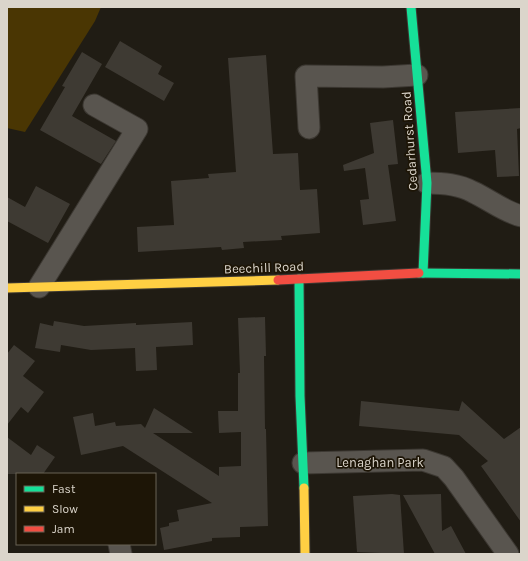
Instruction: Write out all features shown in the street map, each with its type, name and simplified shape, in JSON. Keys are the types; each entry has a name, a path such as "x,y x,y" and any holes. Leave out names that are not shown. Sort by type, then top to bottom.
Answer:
{"street":[{"name":"Cedarhurst Road","path":"411,7 427,183 423,273"},
{"path":"309,128 306,76 417,75"},
{"path":"39,287 137,130 94,105"},
{"path":"427,183 448,183 473,191 509,212 521,216"},
{"name":"Beechill Road","path":"7,288 298,280 423,273 521,274"},
{"path":"298,280 305,554"},
{"name":"Lenaghan Park","path":"303,462 423,460 444,467 454,478 508,554"}],"shaded area":[{"path":"7,7 101,7 95,21 25,132 7,128"}],"building":[{"path":"120,41 162,66 158,74 174,83 164,101 105,67"},
{"path":"82,52 102,64 72,116 116,141 101,164 40,130 65,87 62,86"},
{"path":"266,55 273,154 298,153 300,190 317,189 320,233 281,236 282,240 243,242 244,248 222,250 221,247 138,252 137,227 174,225 171,181 209,178 208,174 236,172 228,58"},
{"path":"521,108 521,128 517,129 519,176 497,177 495,150 458,153 455,112"},
{"path":"393,120 398,164 388,165 396,221 363,225 360,200 369,199 365,168 344,171 343,165 374,153 370,123"},
{"path":"36,186 70,204 48,243 7,221 7,197 25,207"},
{"path":"265,317 265,429 268,526 240,527 240,537 212,538 212,541 164,550 160,528 169,526 169,523 179,521 177,510 212,503 123,446 81,455 73,417 93,413 95,426 115,422 116,426 141,424 145,428 154,408 193,433 153,433 219,476 219,467 241,466 241,432 219,433 218,411 238,411 238,373 240,373 238,318"},
{"path":"54,321 84,326 192,322 193,345 156,347 157,370 136,371 135,348 91,350 61,345 60,352 35,348 40,323 53,326"},
{"path":"14,345 35,361 23,376 44,392 28,413 21,407 7,425 7,354"},
{"path":"361,401 459,411 462,401 504,439 521,427 521,522 481,466 488,461 459,435 359,426"},
{"path":"7,437 31,455 37,445 55,457 44,473 7,474"},
{"path":"441,494 442,531 451,526 466,554 435,554 403,495"},
{"path":"400,495 404,554 357,552 353,496"}],"traffic: fast":[{"path":"411,7 427,183 423,273"},
{"path":"419,273 521,274"},
{"path":"299,279 300,396 304,488"}],"traffic: slow":[{"path":"7,288 278,280"},
{"path":"304,488 305,554"}],"traffic: jam":[{"path":"278,280 419,273"}]}
